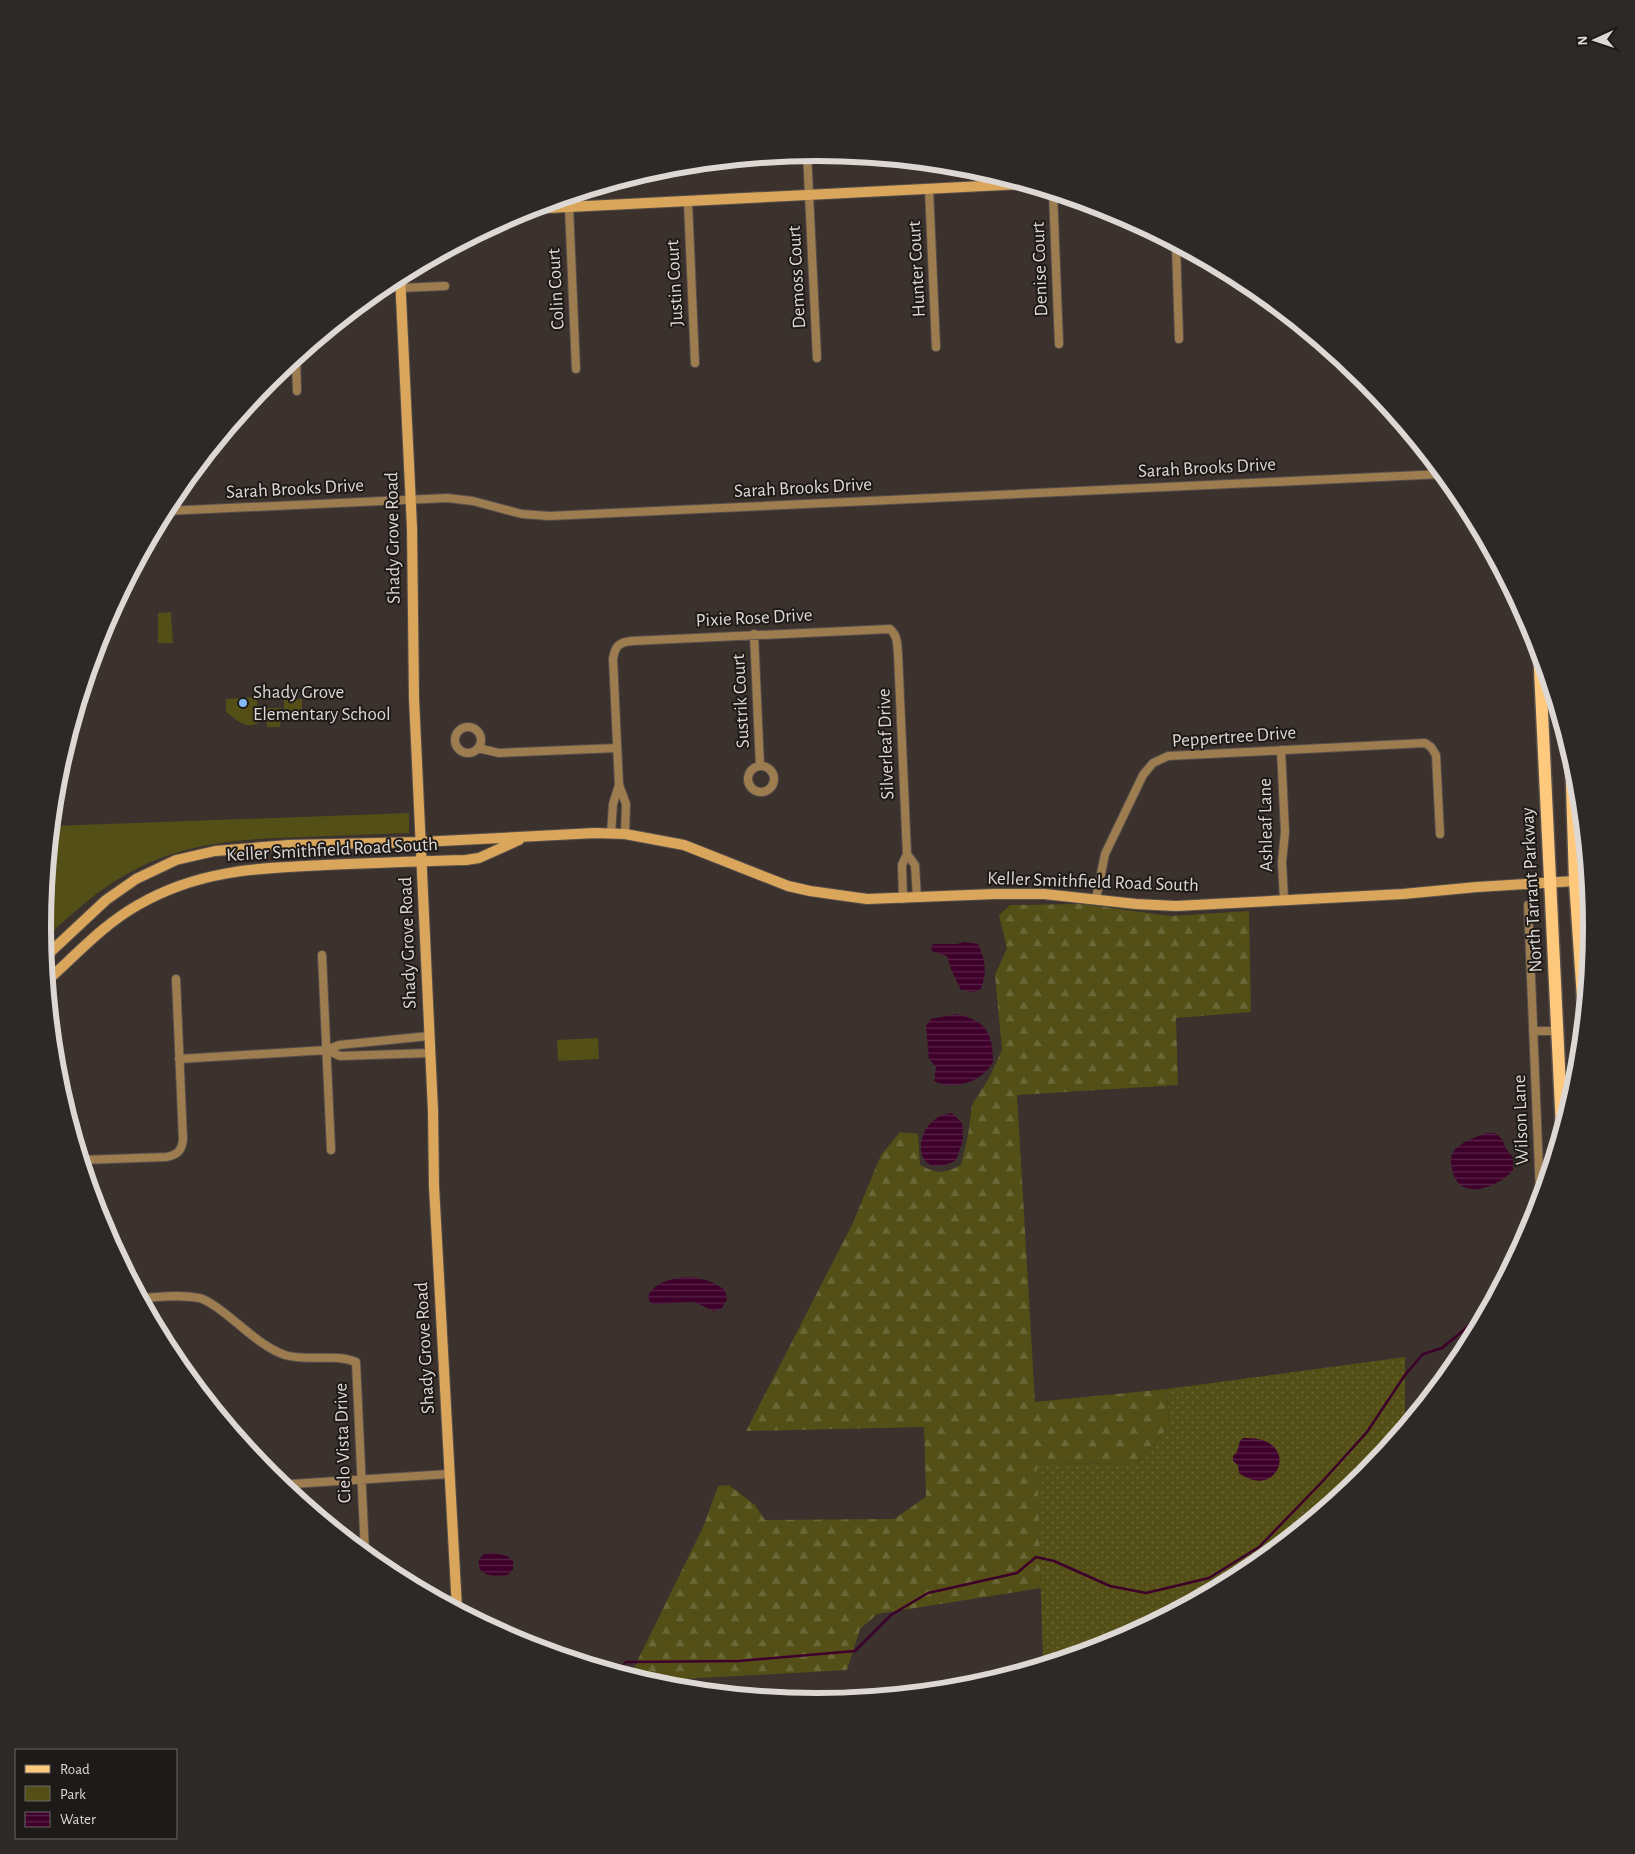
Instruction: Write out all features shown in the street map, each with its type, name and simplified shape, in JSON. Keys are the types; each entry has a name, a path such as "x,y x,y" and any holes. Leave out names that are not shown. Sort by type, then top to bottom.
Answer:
{"main road":[{"path":"553,208 1007,185"},
{"name":"Shady Grove Road","path":"401,284 411,499 414,698 433,1111 434,1186 457,1603"},
{"name":"North Tarrant Parkway","path":"1541,676 1561,1111"},
{"path":"1572,799 1575,881 1582,980"},
{"name":"Keller Smithfield Road South","path":"52,951 106,900 136,879 176,860 215,851 289,845 625,834 684,845 760,876 810,891 867,899 1044,894 1136,904 1176,906 1403,894 1575,881"},
{"name":"Keller Smithfield Road South","path":"53,976 119,917 156,895 190,881 224,873 260,868 479,858 528,837"}],"street":[{"name":"Demoss Court","path":"808,161 817,358"},
{"name":"Hunter Court","path":"929,189 936,347"},
{"name":"Denise Court","path":"1053,198 1059,344"},
{"name":"Justin Court","path":"688,202 695,363"},
{"name":"Colin Court","path":"569,207 576,369"},
{"path":"1176,250 1179,338"},
{"path":"401,288 445,286"},
{"path":"296,366 297,391"},
{"name":"Sarah Brooks Drive","path":"174,511 447,498 465,500 522,514 549,516 1435,474"},
{"name":"Pixie Rose Drive","path":"617,748 613,659 615,648 618,644 632,641 882,628 890,629 895,634"},
{"name":"Sustrik Court","path":"754,634 760,766"},
{"name":"Silverleaf Drive","path":"895,634 898,654 907,854 902,865 903,898"},
{"name":"Peppertree Drive","path":"1096,899 1105,854 1143,775 1153,763 1173,756 1423,743 1430,745 1436,757 1440,834"},
{"path":"478,748 499,753 617,748 619,785 626,804 625,834"},
{"name":"Ashleaf Lane","path":"1281,750 1285,832 1282,862 1284,900"},
{"path":"611,834 613,804 619,785"},
{"name":"Silverleaf Drive","path":"907,854 914,865 917,898"},
{"name":"Wilson Lane","path":"1528,905 1539,1182"},
{"path":"322,954 331,1150"},
{"path":"88,1160 166,1157 178,1153 183,1146 176,980"},
{"path":"1533,1031 1558,1031"},
{"path":"179,1059 327,1050 339,1044 429,1036"},
{"path":"327,1050 340,1056 430,1053"},
{"name":"Cielo Vista Drive","path":"147,1298 184,1296 201,1298 239,1323 255,1338 282,1354 296,1358 347,1358 356,1362 365,1545"},
{"path":"292,1484 450,1474"}],"green space":[{"path":"171,612 173,643 158,643 158,613"},
{"path":"257,697 258,723 254,725 245,724 226,712 226,699"},
{"path":"302,699 302,717 284,717 284,700"},
{"path":"267,708 281,708 280,727 267,727"},
{"path":"409,813 409,833 234,841 212,844 169,855 148,863 105,888 51,933 53,877 58,826"},
{"path":"1081,904 1171,916 1249,911 1251,1012 1176,1018 1178,1085 1017,1095 1035,1402 1167,1389 1169,1426 1136,1463 1037,1464 1041,1588 877,1614 860,1629 847,1670 671,1680 633,1670 704,1525 718,1486 729,1485 755,1505 765,1520 894,1519 926,1497 924,1427 746,1431 852,1225 881,1155 900,1132 918,1134 920,1165 941,1172 961,1165 972,1105 989,1078 1002,1050 995,975 1007,948 999,915 1010,905"},
{"path":"598,1038 599,1059 558,1061 557,1040"},
{"path":"1405,1357 1405,1418 1359,1469 1323,1503 1284,1535 1201,1591 1111,1635 1043,1659 1037,1464 1136,1463 1169,1426 1167,1389"}],"water":[{"path":"964,942 978,944 984,961 985,972 981,989 974,992 961,990 947,956 932,951 931,947 933,944 957,944"},
{"path":"957,1014 975,1020 986,1030 993,1052 993,1062 984,1073 972,1081 959,1085 946,1085 934,1081 936,1067 929,1059 926,1026 931,1019"},
{"path":"952,1113 962,1123 963,1140 956,1160 943,1165 932,1165 926,1161 922,1154 921,1144 923,1135 929,1125 937,1118"},
{"path":"1487,1133 1495,1133 1502,1139 1506,1149 1513,1158 1513,1170 1506,1177 1488,1187 1470,1189 1462,1186 1455,1179 1451,1160 1452,1154 1456,1148 1464,1143"},
{"path":"687,1277 707,1280 725,1290 727,1299 722,1308 714,1311 694,1302 653,1304 650,1302 648,1297 659,1284 676,1278"},
{"path":"1243,1438 1262,1440 1273,1446 1279,1456 1279,1466 1274,1474 1265,1480 1253,1480 1239,1473 1238,1465 1233,1461 1233,1456 1237,1452 1240,1441"},
{"path":"494,1553 507,1556 513,1561 513,1569 508,1575 488,1575 480,1570 479,1559 484,1554"}],"waterway":[{"path":"621,1668 626,1662 739,1661 855,1651 891,1615 928,1593 1017,1573 1036,1557 1054,1561 1110,1586 1146,1593 1209,1578 1259,1547 1367,1432 1405,1375 1423,1354 1442,1348 1474,1322"}],"place":[{"name":"Shady Grove Elementary School","path":"243,703"}]}
